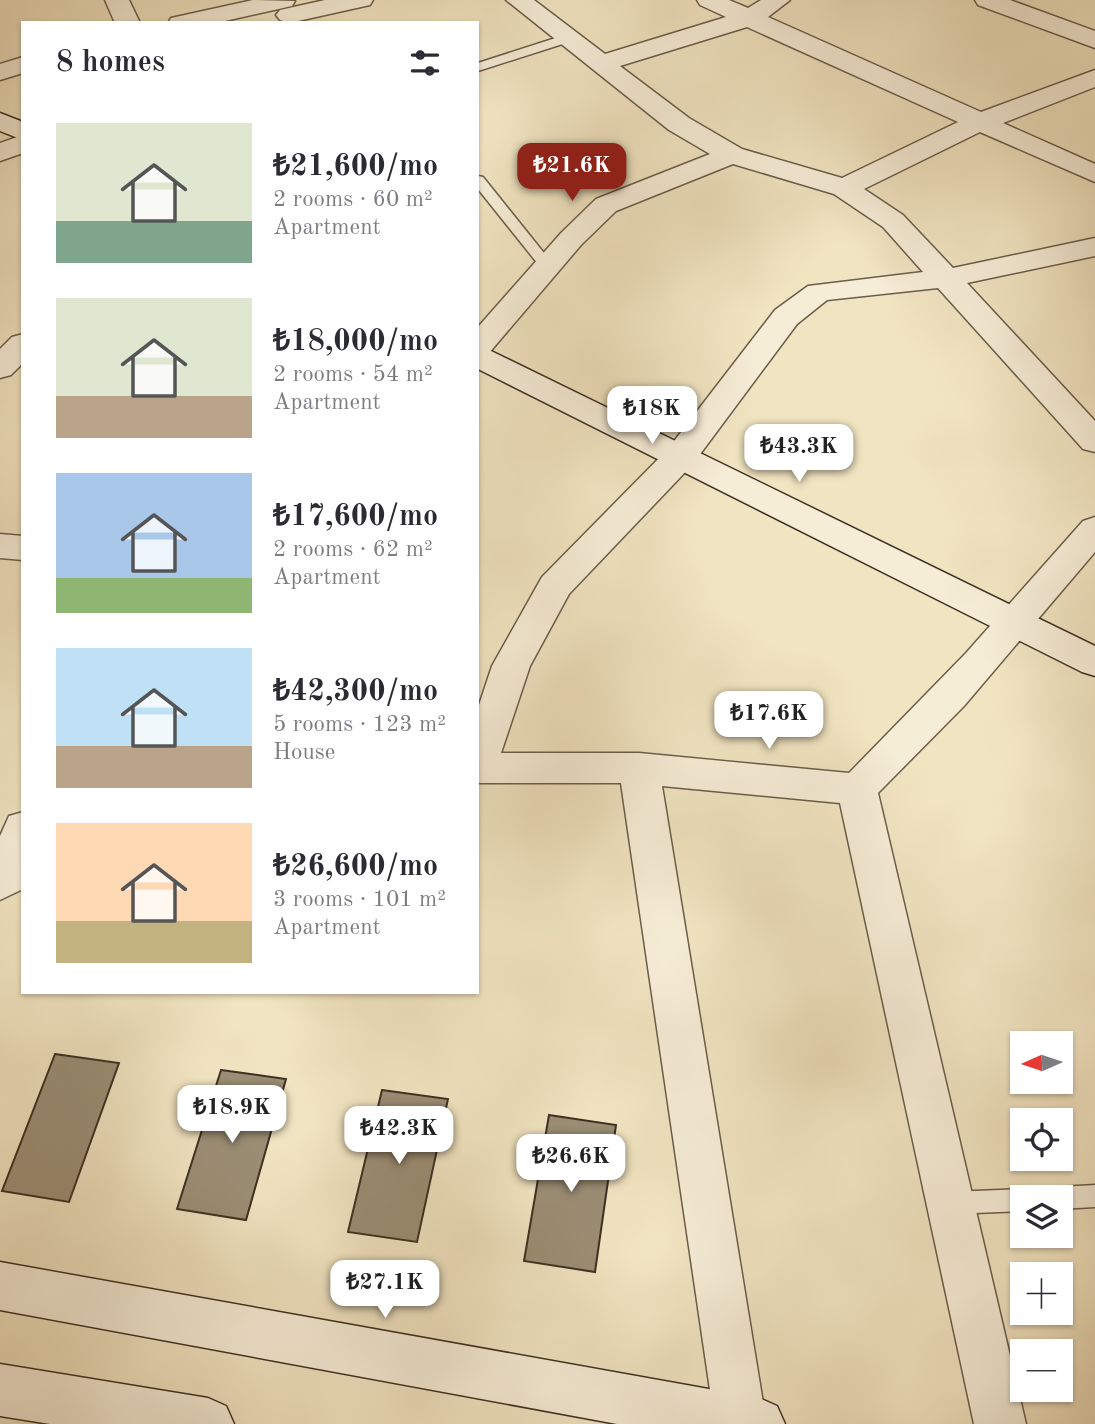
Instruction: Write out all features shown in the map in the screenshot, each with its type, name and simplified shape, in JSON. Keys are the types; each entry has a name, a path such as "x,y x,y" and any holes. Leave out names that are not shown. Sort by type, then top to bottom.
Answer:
{"street":[{"path":"117,0 127,21"},
{"path":"196,21 361,0"},
{"path":"518,0 679,124 732,155 844,188 893,221 1095,441"},
{"path":"709,0 1095,174"},
{"path":"601,64 749,18 778,0"},
{"path":"987,0 1095,40"},
{"path":"0,72 21,66"},
{"path":"844,188 980,122 1095,78"},
{"path":"0,121 21,131"},
{"path":"0,153 21,145"},
{"path":"479,344 547,266 606,205 732,155"},
{"path":"479,763 511,666 555,586 680,457 786,317 819,292 947,278 1095,247"},
{"path":"0,368 21,346"},
{"path":"479,357 1095,662"},
{"path":"479,766 639,768 857,789 907,743 1016,623 1095,529"},
{"path":"0,545 21,548"},
{"path":"0,1286 749,1422 639,768"},
{"path":"857,789 1000,1424"},
{"path":"3,886 21,834"},
{"path":"0,1390 208,1424"}],"lane":[{"path":"479,66 568,38"},
{"path":"479,181 547,266"},
{"path":"1073,1197 1095,1196"},
{"path":"949,1203 1010,1200"}],"building":[{"path":"55,1054 119,1063 69,1202 2,1191"},
{"path":"221,1070 286,1079 246,1220 177,1209"},
{"path":"382,1090 448,1099 417,1242 348,1232"},
{"path":"549,1115 616,1125 595,1272 524,1261"}]}
